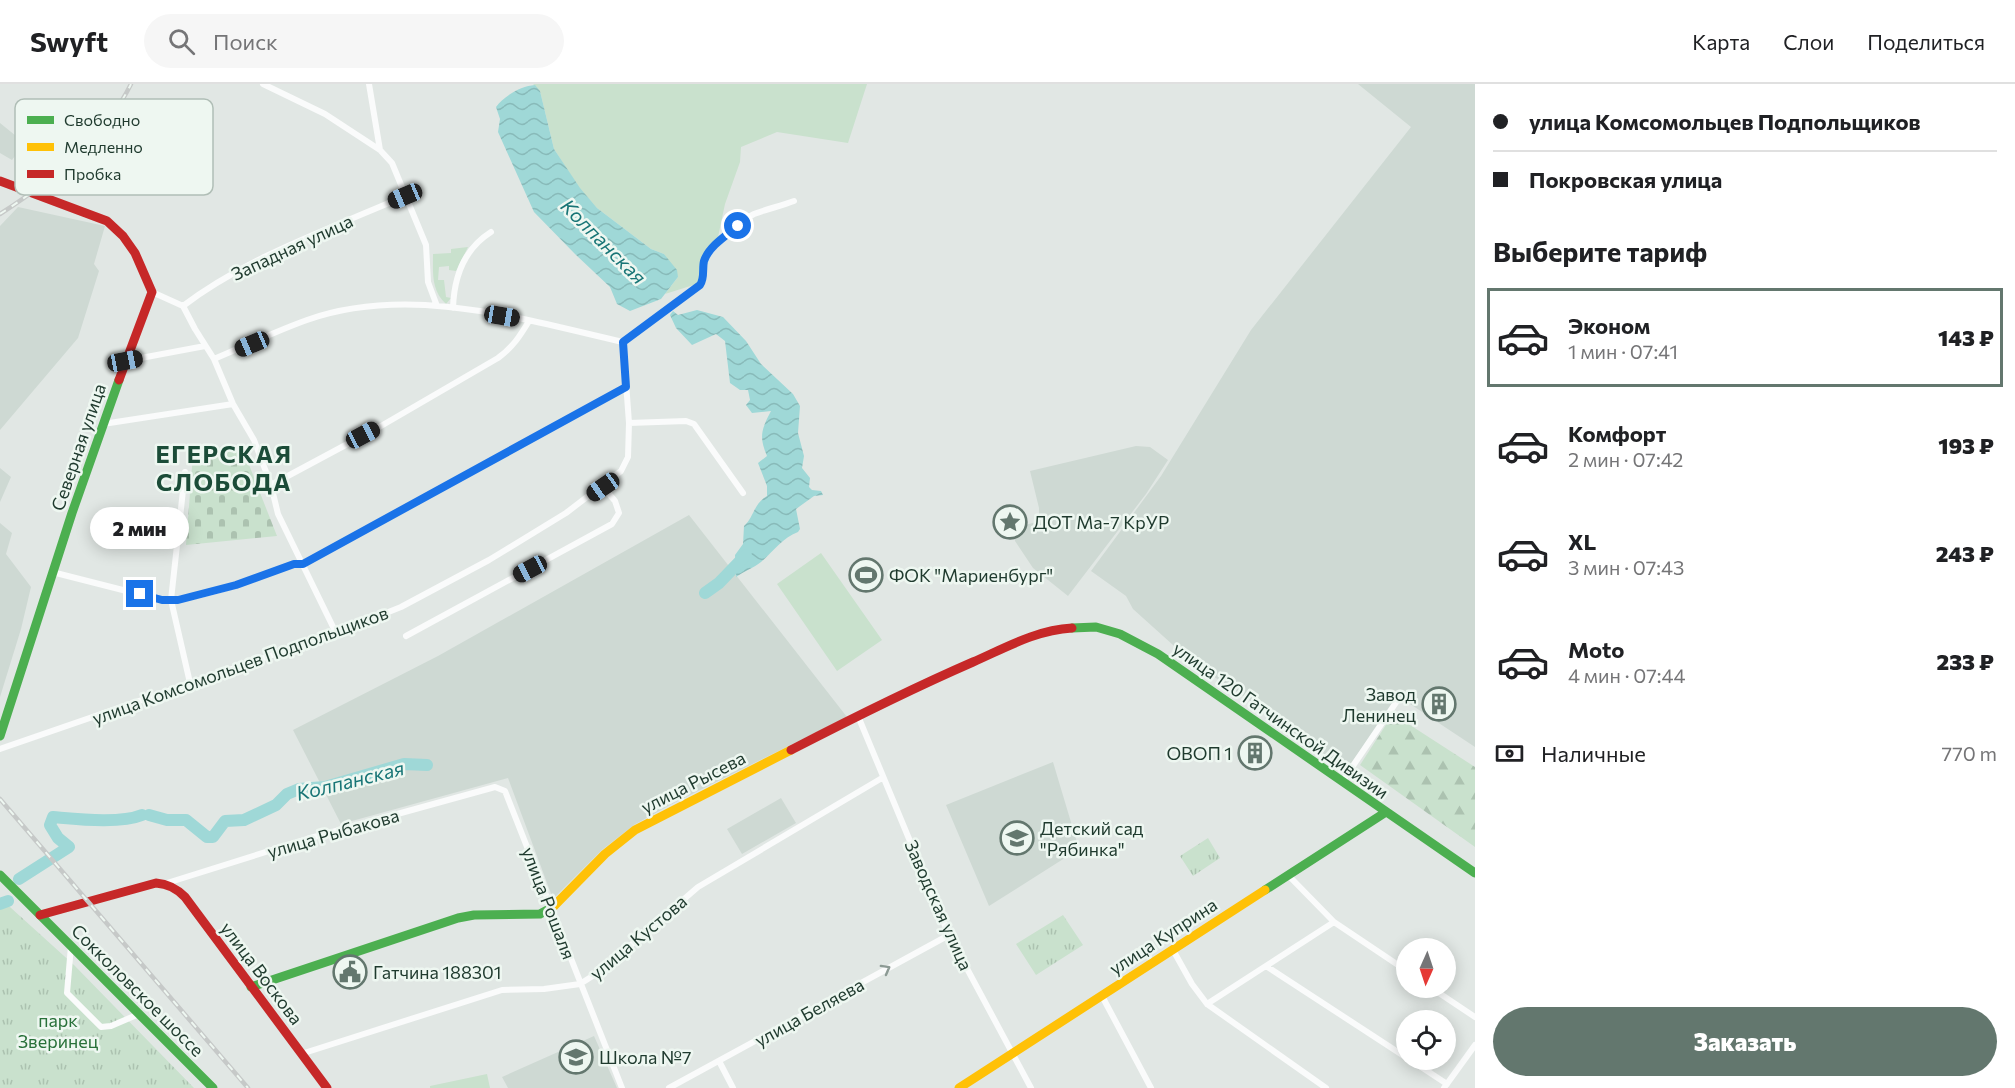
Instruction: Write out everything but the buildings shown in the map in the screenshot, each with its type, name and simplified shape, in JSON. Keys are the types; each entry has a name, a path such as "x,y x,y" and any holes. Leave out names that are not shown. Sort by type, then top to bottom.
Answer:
{"main road":[{"path":"0,181 15,187"},
{"path":"37,195 107,221 118,229 135,249 152,292"},
{"name":"Северная улица","path":"0,736 52,572 125,361 152,292"},
{"name":"улица Рысева","path":"552,908 605,854 635,830 858,716 995,651 1031,636 1059,629 1095,627 1120,634 1158,654"},
{"name":"улица 120 Гатчинской Дивизии","path":"1158,654 1475,873"},
{"name":"улица Куприна","path":"959,1088 1386,812"},
{"name":"Сокколовское шоссе","path":"0,875 213,1088"},
{"path":"40,915 146,885 174,883"},
{"name":"улица Воскова","path":"174,883 327,1088"},
{"path":"251,987 458,918 474,915 540,914 552,908"}],"street":[{"path":"263,84 325,114 380,150 392,163 426,245 428,282 437,306"},
{"path":"369,84 380,150"},
{"name":"Западная улица","path":"183,306 206,289 253,262 405,196"},
{"path":"214,359 308,320 380,305 453,308 529,321 623,342 703,282 704,260 724,237 752,215 794,201"},
{"path":"453,308 457,274 466,255 490,232"},
{"path":"152,292 183,306 214,359 233,404 254,440 271,485 278,514 336,633"},
{"path":"271,485 381,426 498,358 519,339 529,321"},
{"name":"улица Комсомольцев Подпольщиков","path":"0,749 336,633 401,607 489,560 566,513 621,471 628,457 629,423 623,342"},
{"path":"125,361 205,345"},
{"path":"52,572 162,600 178,600 224,588 294,564 303,564 626,387"},
{"path":"103,424 233,404"},
{"path":"629,423 686,421 694,424 743,493"},
{"path":"185,471 171,600 190,683"},
{"path":"406,636 612,524 619,513 615,501 603,487"},
{"path":"1342,782 1397,701"},
{"name":"Заводская улица","path":"858,716 949,935 1031,1088"},
{"name":"улица Кустова","path":"301,1054 502,990 580,984 602,970 698,887 882,778"},
{"name":"улица Рыбакова","path":"174,883 307,839 495,787 500,788"},
{"name":"улица Рошаля","path":"500,788 505,791 622,1088"},
{"path":"1288,875 1334,921 1396,963"},
{"path":"1207,1004 1334,921"},
{"name":"улица Беляева","path":"669,1088 949,935"},
{"path":"71,946 67,993 101,1027 111,1026 139,1014"},
{"path":"1173,950 1191,984 1207,1004 1326,1088"},
{"path":"1266,966 1396,1050"},
{"path":"1102,996 1151,1088"},
{"path":"1446,998 1475,1017"},
{"path":"1424,1070 1445,1086 1475,1045"},
{"path":"719,1061 733,1088"}],"shaded area":[{"path":"1358,84 1475,84 1475,747 1398,696 1347,769 1295,735 1284,723 1193,663 1133,609 1126,596 1091,571 1161,476 1251,330 1411,127"},
{"path":"0,123 15,135 15,156 12,160 0,153"},
{"path":"18,207 105,226 94,264 99,271 78,338 0,430 0,226"},
{"path":"1136,446 1150,447 1168,460 1146,494 1068,596 1033,568 1015,541 1014,528 1036,522 1039,517 1030,471"},
{"path":"0,468 11,477 0,502"},
{"path":"689,515 847,717 634,825 602,850 553,899 508,778 341,824 293,730 438,656"},
{"path":"0,523 12,533 6,554 31,587 0,697"},
{"name":"Детский сад \"Рябинка\"","path":"1053,762 1079,849 989,906 946,805"},
{"path":"781,798 796,823 742,854 727,829"},
{"name":"Школа №7","path":"594,1036 617,1088 508,1088 502,1077"}],"green space":[{"path":"533,84 867,84 848,143 777,132 741,147 740,162 725,204 718,237 704,260 703,282 665,294 678,277 664,254 651,249 597,208 579,188 554,149 540,91"},
{"path":"468,247 456,271 449,270 449,266 439,267 438,280 444,280 446,297 451,298 446,304 435,287 433,254 451,253 451,249"},
{"path":"242,447 277,536 186,545 193,454"},
{"path":"821,553 882,640 837,671 777,584"},
{"path":"1393,714 1475,767 1475,847 1360,765"},
{"path":"1208,838 1220,858 1193,876 1180,856"},
{"name":"парк Зверинец","path":"0,898 74,965 194,1088 0,1088"},
{"path":"1063,915 1083,945 1036,975 1016,944"},
{"path":"487,1074 490,1088 430,1088 430,1086"}],"water":[{"path":"535,85 540,91 554,149 580,188 597,208 651,249 664,254 677,270 678,277 661,299 630,311 617,304 610,287 534,212 498,132 500,119 496,107 513,92"},
{"path":"697,310 723,317 746,341 761,364 793,394 800,406 798,433 804,456 802,468 810,478 809,487 812,490 821,491 823,495 814,496 796,509 800,529 798,532 783,541 758,564 736,577 735,555 743,544 744,526 759,502 767,496 767,486 758,463 767,456 762,434 771,411 752,413 746,405 750,400 748,390 740,390 730,383 725,341 716,334 692,345 676,328 670,315 673,311 678,315"}],"waterway":[{"name":"Колпанская","path":"705,593 719,583 746,555"},
{"name":"Колпанская","path":"149,815 167,820 186,820 207,837 213,837 225,821 244,820 276,805 287,794 299,789 325,787 404,764 427,765"},
{"name":"Колпанская","path":"19,879 69,847 58,838 50,825 53,817 110,820 142,815"},
{"name":"Колпанская","path":"0,904 8,901"}],"railway":[{"path":"123,99 131,84"},
{"path":"0,214 28,195"},
{"path":"0,799 248,1088"}],"traffic: fast":[{"path":"0,736 72,513 119,380"},
{"path":"1072,628 1096,627 1120,634 1158,654 1475,873"},
{"path":"1265,890 1386,812"},
{"path":"0,875 213,1088"},
{"path":"251,987 458,918 474,915 540,914 553,907"}],"traffic: slow":[{"path":"553,907 605,854 635,830 791,750"},
{"path":"959,1088 1265,890"}],"traffic: jam":[{"path":"0,181 15,187"},
{"path":"37,195 107,221 123,236 135,253 152,292 119,380"},
{"path":"791,750 904,694 1009,646 1046,632 1072,628"},
{"path":"40,915 156,883 175,889 185,897 327,1088"}],"place":[{"name":"ДОТ Ма-7 КрУР","path":"1010,522"},
{"name":"ФОК \"Мариенбург\"","path":"866,575"},
{"name":"Завод Ленинец","path":"1439,704"},
{"name":"ОВОП 1","path":"1255,753"},
{"name":"Детский сад \"Рябинка\"","path":"1017,838"},
{"name":"Гатчина 188301","path":"350,972"},
{"name":"Школа №7","path":"576,1057"}],"district":[{"name":"ЕГЕРСКАЯ СЛОБОДА","path":"224,467"}],"route":[{"path":"140,594 162,600 178,600 236,585 294,564 303,564 626,387 623,342 703,282 704,260 714,246 738,226"}]}
